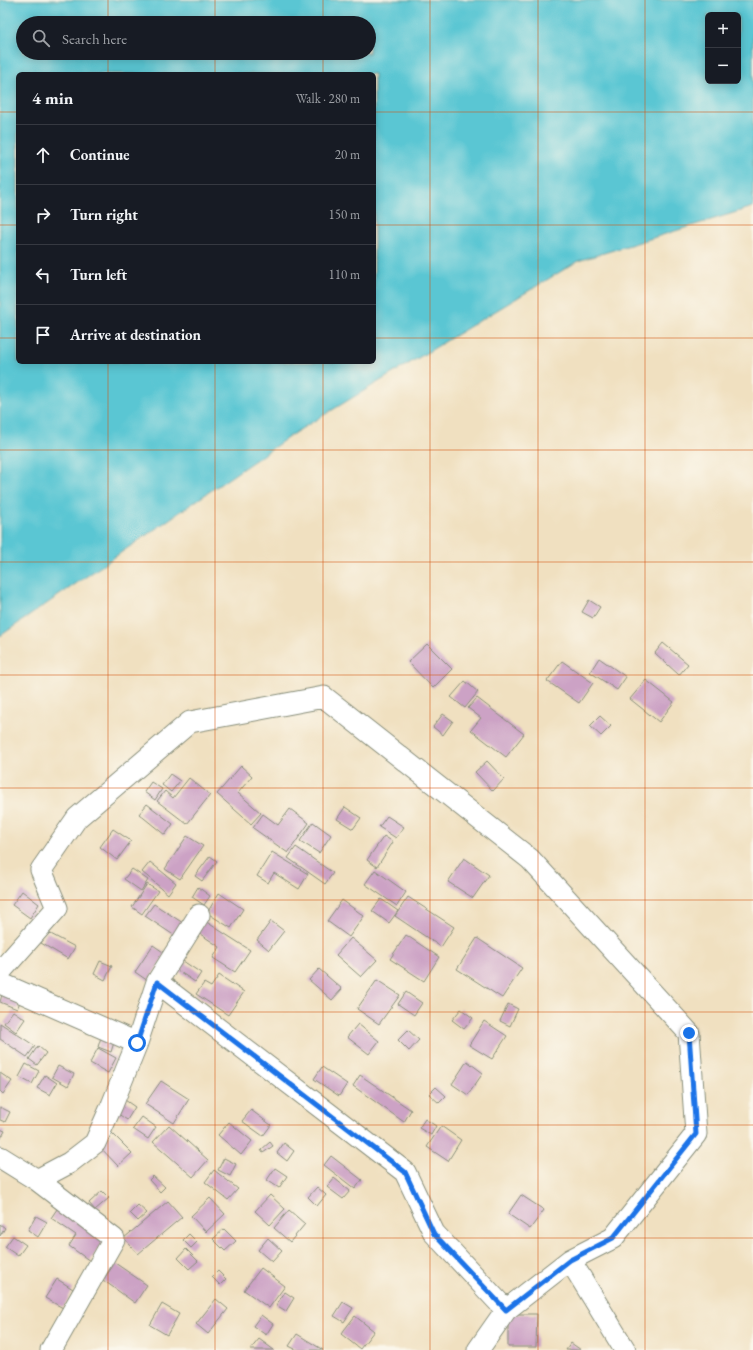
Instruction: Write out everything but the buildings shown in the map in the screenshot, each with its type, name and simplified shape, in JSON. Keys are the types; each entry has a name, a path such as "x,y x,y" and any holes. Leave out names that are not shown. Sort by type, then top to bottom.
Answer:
{"street":[{"path":"0,972 57,908 41,870 76,818 190,722 324,697 530,859 689,1033 696,1134 613,1238 570,1260 506,1310 478,1350"},
{"path":"37,1180 69,1163 95,1143 137,1043 157,982 199,915"},
{"path":"157,982 405,1172 434,1234 506,1310"},
{"path":"0,983 137,1043"},
{"path":"0,1156 37,1180 114,1239 51,1350"},
{"path":"570,1260 625,1350"}],"water":[{"path":"0,0 753,0 753,207 578,261 296,432 0,636"}],"route":[{"path":"137,1043 157,982 405,1172 434,1234 506,1310 570,1260 613,1238 696,1134 689,1033"}]}
